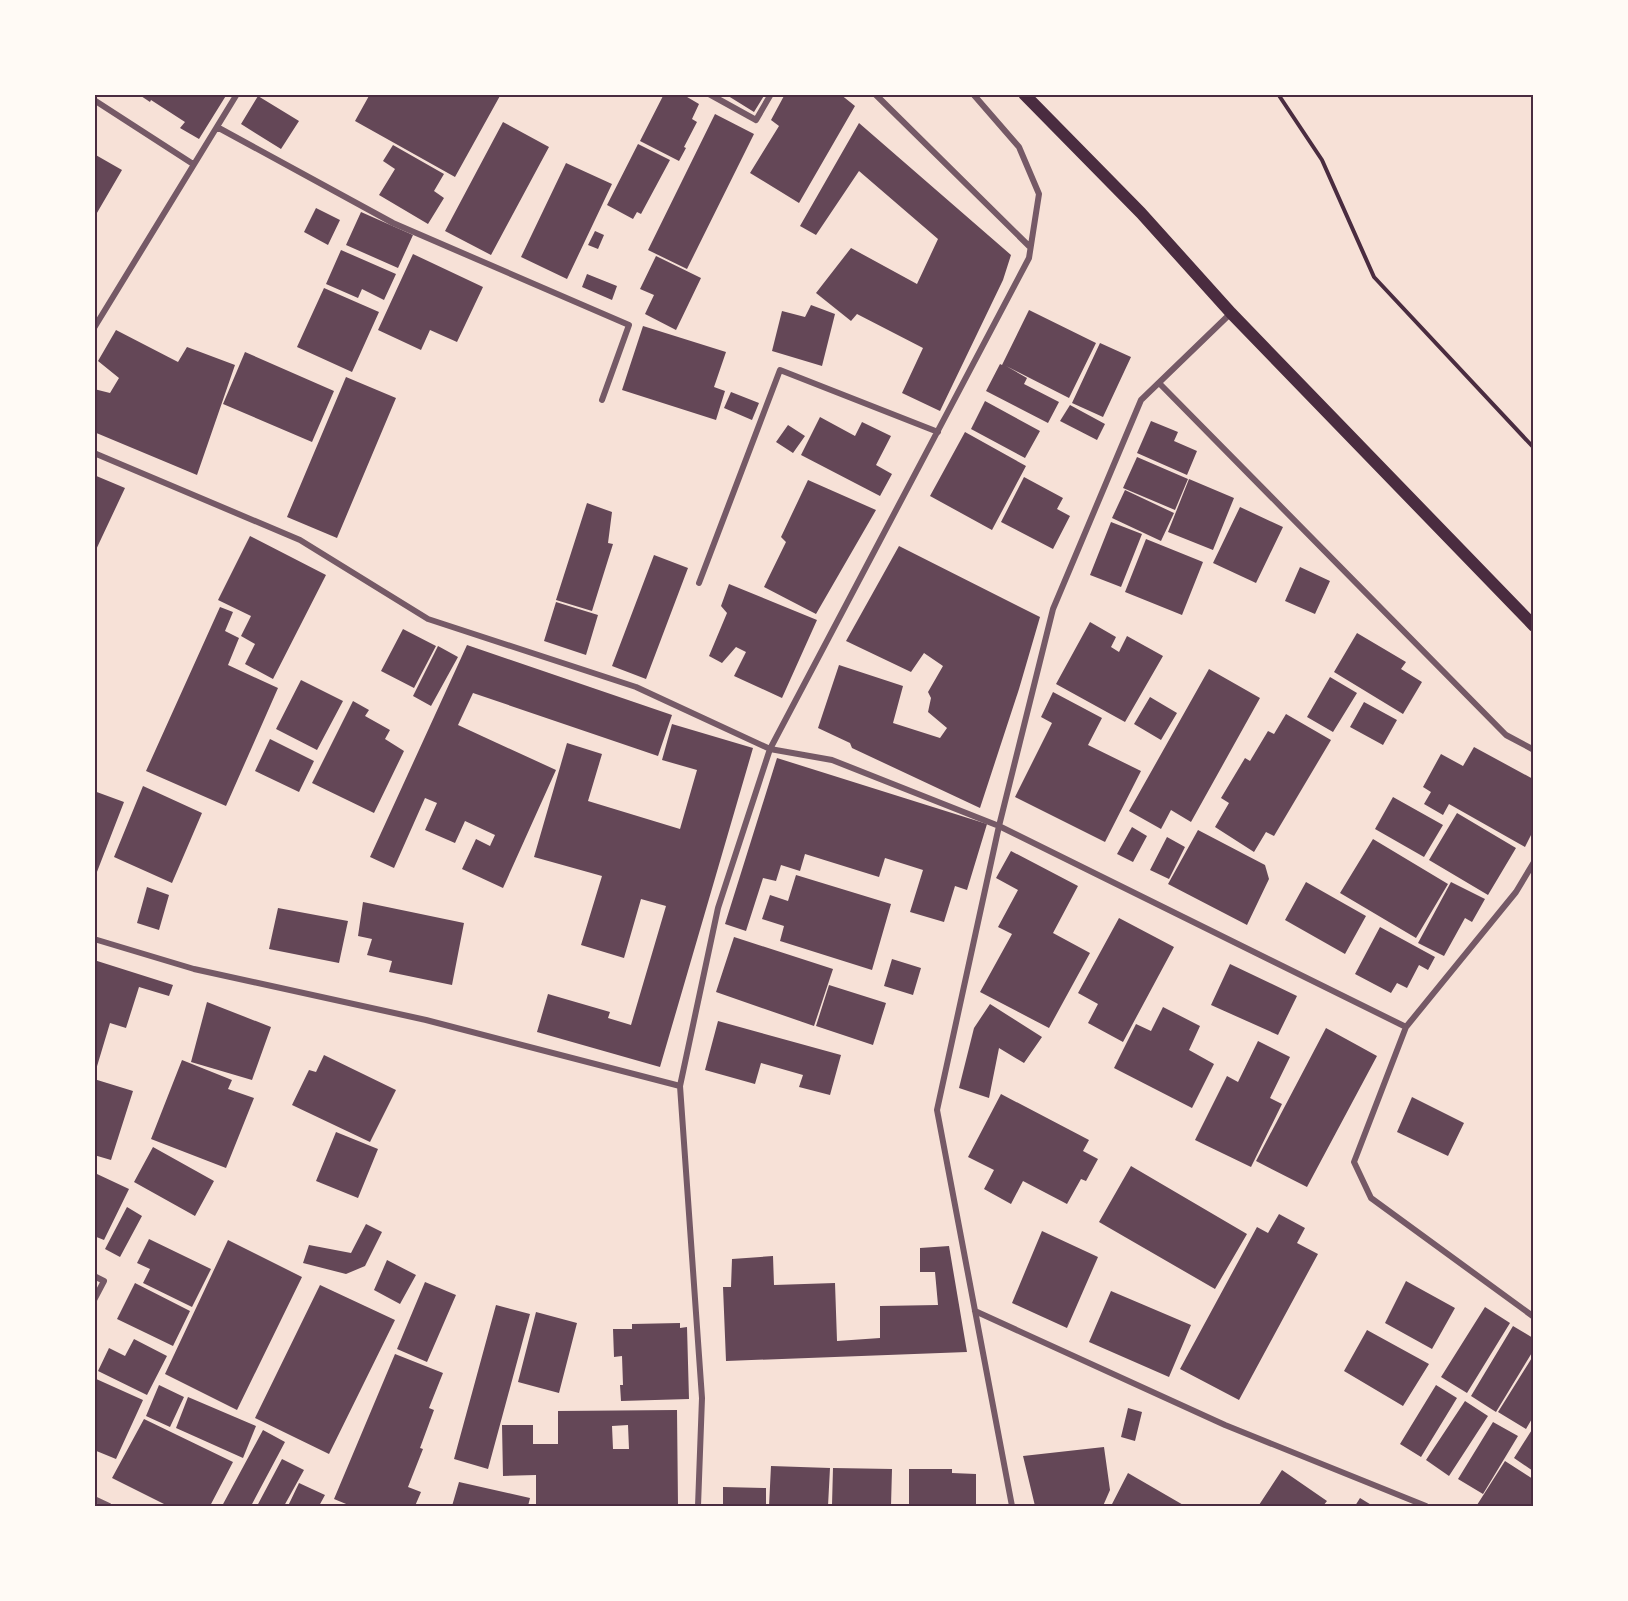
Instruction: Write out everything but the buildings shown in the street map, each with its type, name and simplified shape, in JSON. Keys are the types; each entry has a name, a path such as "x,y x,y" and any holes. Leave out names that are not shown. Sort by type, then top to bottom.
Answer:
{"main road":[{"path":"1024,94 1141,213 1231,313 1533,626"}],"street":[{"path":"94,328 237,94"},
{"path":"709,94 756,120 771,94"},
{"path":"875,94 1030,247"},
{"path":"698,1506 702,1398 680,1086 718,908 770,749 1029,258 1039,194 1019,147 973,94"},
{"path":"94,100 193,164"},
{"path":"217,127 393,223 628,325 602,400"},
{"path":"1012,1506 937,1110 999,826 1053,609 1141,400 1231,313"},
{"path":"699,583 780,370 938,432"},
{"path":"1160,383 1506,735 1533,750"},
{"path":"94,453 300,540 428,619 636,687 770,749 832,760 999,826 1406,1027"},
{"path":"1533,862 1516,892 1406,1027 1354,1162 1371,1198 1533,1317"},
{"path":"94,939 195,969 426,1020 680,1086"},
{"path":"94,1276 104,1281 94,1300"},
{"path":"975,1311 1225,1425 1426,1506"},
{"path":"94,1499 109,1506"}],"path":[{"path":"1278,94 1322,160 1374,277 1533,448"}]}
